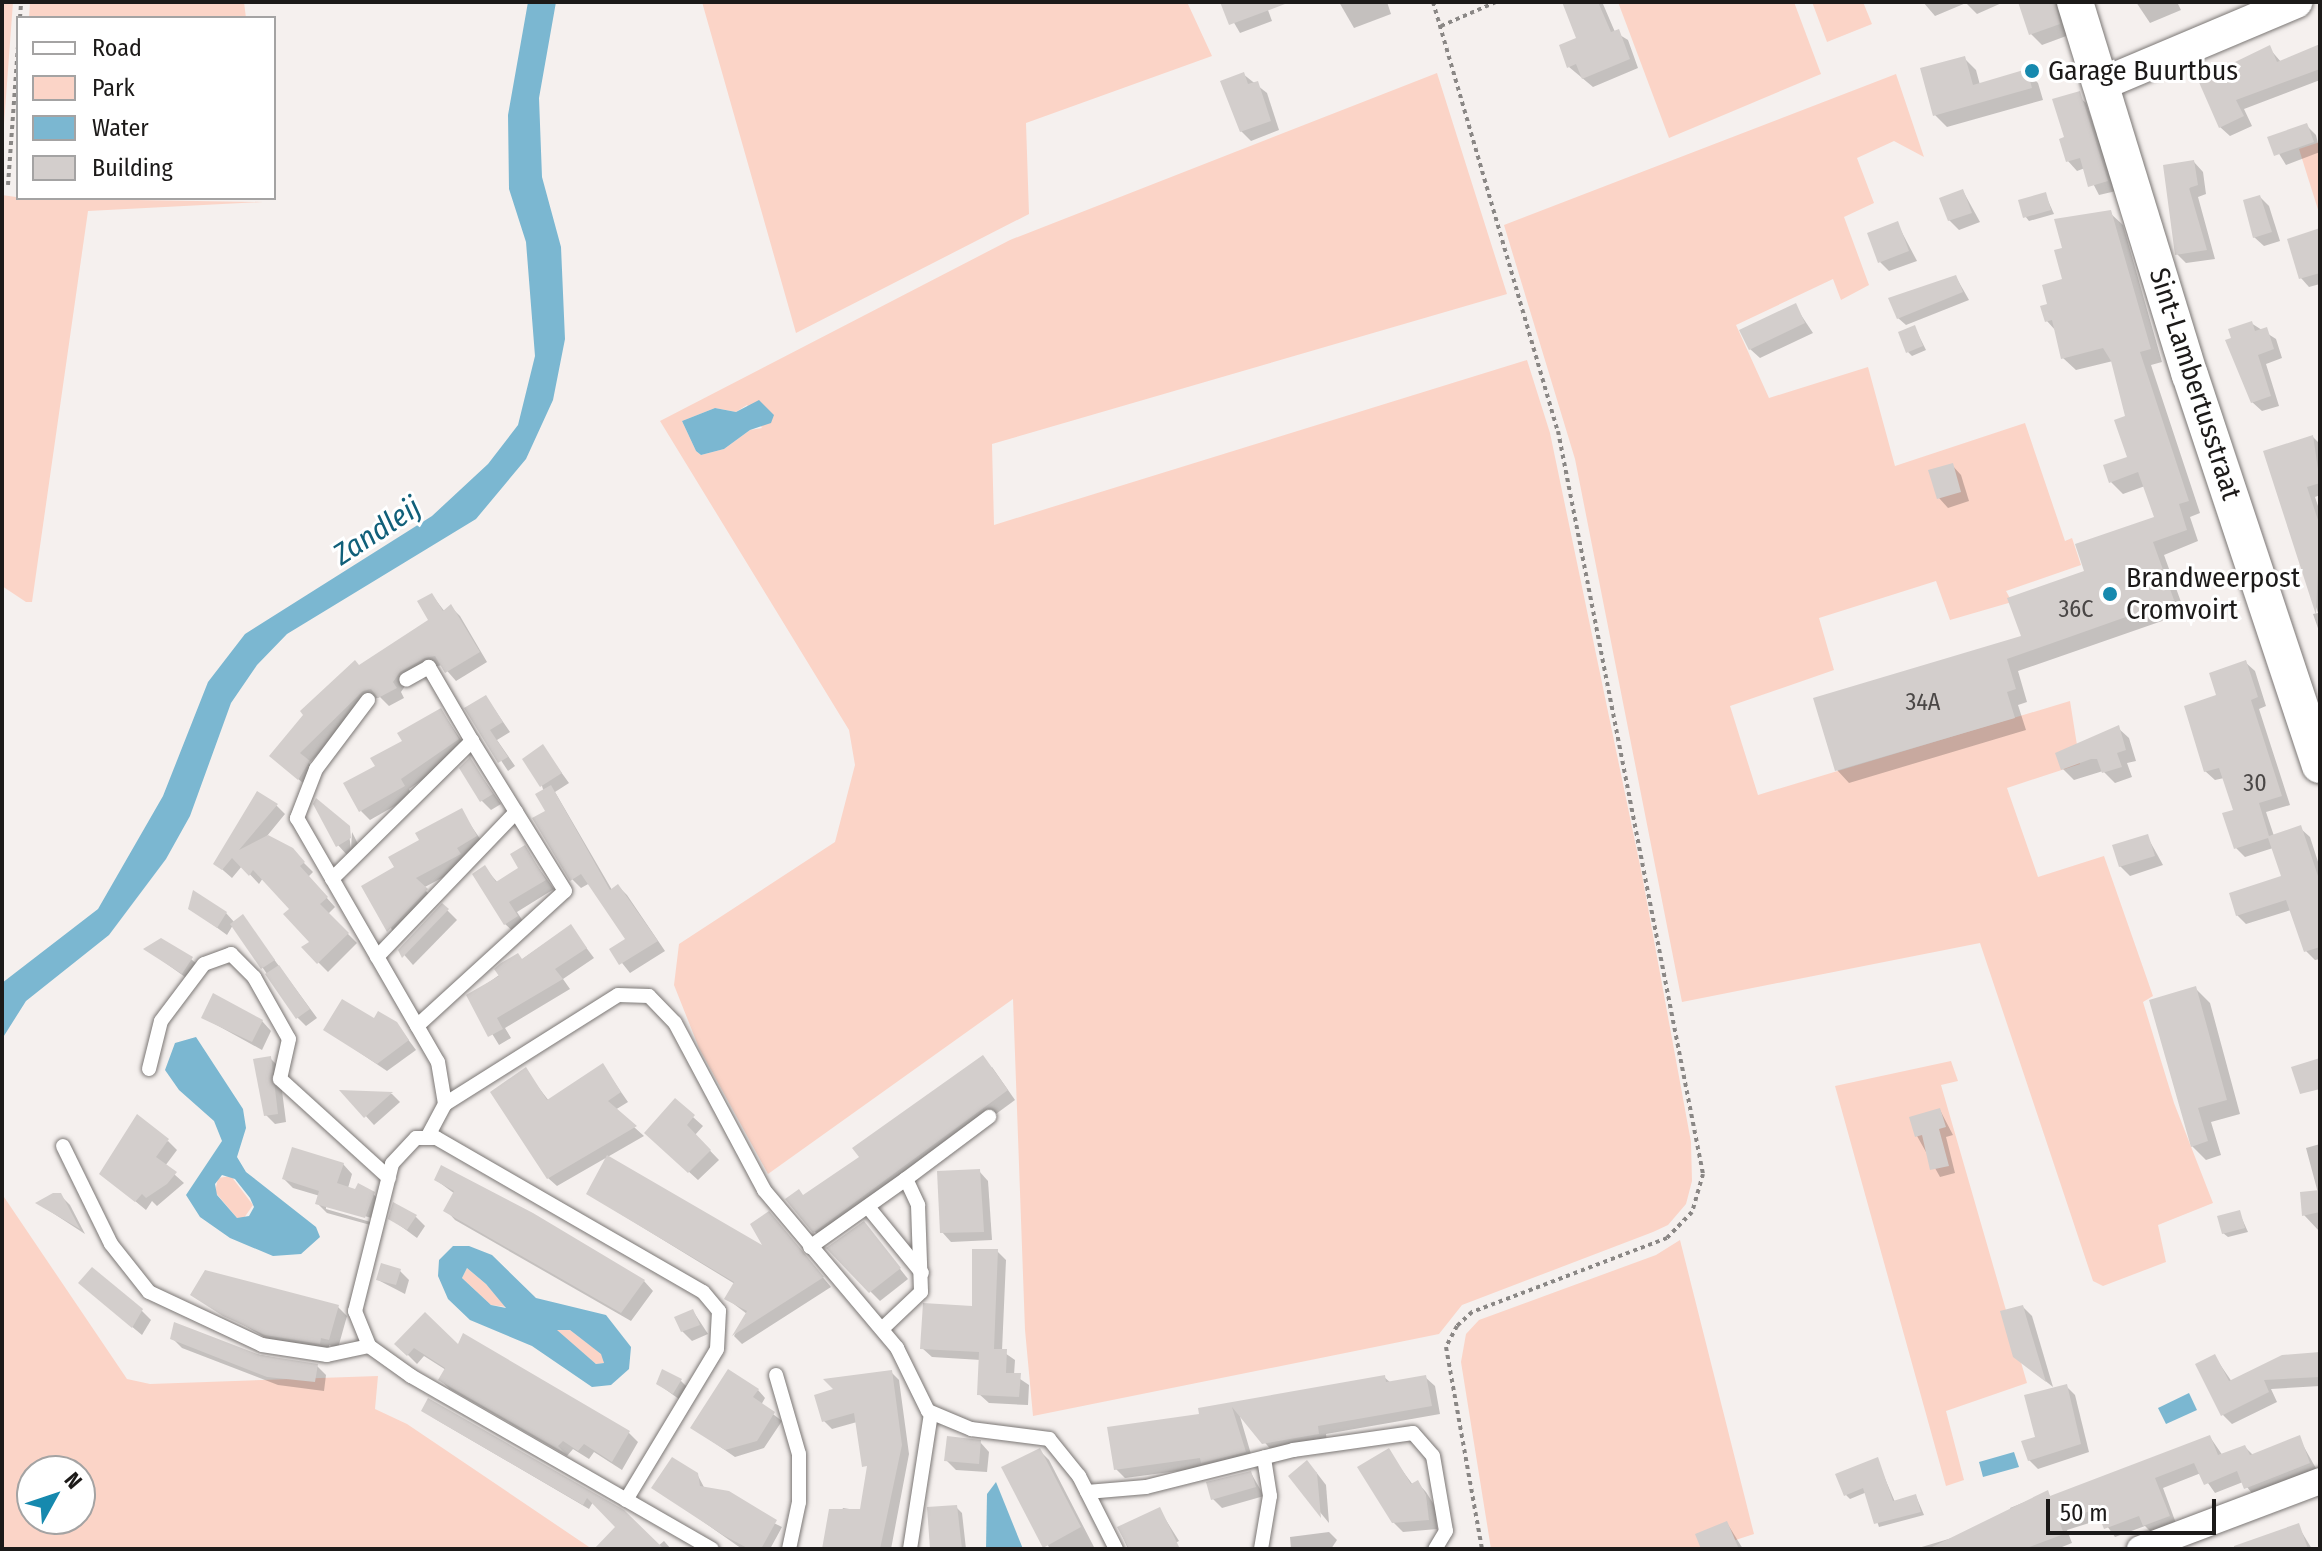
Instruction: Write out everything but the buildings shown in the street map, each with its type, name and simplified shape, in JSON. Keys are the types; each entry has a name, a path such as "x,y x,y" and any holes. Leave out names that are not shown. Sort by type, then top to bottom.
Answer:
{"main road":[{"name":"Sint-Lambertusstraat","path":"2075,2 2190,375 2320,765"}],"street":[{"path":"2102,84 2296,2"},
{"path":"2140,1549 2320,1481"}],"lane":[{"path":"406,680 429,667 565,891 417,1026"},
{"path":"368,700 316,769 297,818 438,1062 445,1104"},
{"path":"332,879 472,741"},
{"path":"377,957 516,812"},
{"path":"149,1069 161,1021 204,964 231,954 254,977 289,1039 280,1079 389,1178"},
{"path":"712,1549 411,1376 369,1346 355,1311 389,1178 399,1151 428,1136 445,1104 618,995 649,996 675,1023 764,1190 882,1329 912,1373 931,1414 910,1549"},
{"path":"810,1247 989,1117"},
{"path":"428,1136 703,1292 719,1311 717,1349 626,1500"},
{"path":"63,1146 111,1244 149,1292 262,1345 327,1355 369,1346"},
{"path":"882,1329 914,1304 922,1273 918,1205 906,1179"},
{"path":"868,1207 922,1273"},
{"path":"776,1375 793,1422 800,1467 789,1549"},
{"path":"931,1414 971,1429 1049,1439 1087,1492 1116,1549"},
{"path":"1087,1492 1146,1487 1264,1457 1413,1433 1433,1456 1446,1531 1435,1549"},
{"path":"1261,1549 1270,1496 1264,1457"}],"path":[{"path":"1433,2 1558,431 1703,1174 1692,1212 1667,1238 1472,1312 1457,1326 1446,1347 1482,1549"},
{"path":"1441,26 1496,2"},
{"path":"8,185 16,75"}],"green space":[{"path":"2,2 13,2 2,151"},
{"path":"30,2 244,2 246,16 29,16"},
{"path":"702,2 1187,2 1212,56 1026,123 1029,214 796,333"},
{"path":"1618,2 1794,2 1821,74 1669,138"},
{"path":"1812,2 1863,2 1872,24 1827,42"},
{"path":"1437,73 1507,294 992,444 994,525 1527,360 1550,433 1642,875 1691,1142 1692,1181 1686,1204 1668,1225 1462,1305 1439,1334 1033,1416 1025,1330 1013,999 768,1174 699,1048 674,985 679,944 835,842 855,765 849,730 660,421 1010,240","holes":["747,405 762,428 750,430 724,449 701,455 696,451 682,421 715,408 736,412"]},
{"path":"1896,74 1924,157 1894,141 1857,158 1874,203 1844,217 1869,285 1841,300 1833,279 1736,325 1769,398 1868,367 1895,466 2025,423 2065,541 2072,538 2081,565 2006,591 2012,602 1950,620 1936,581 1819,618 1834,670 1730,706 1758,795 2070,701 2080,764 2007,788 2038,877 2104,856 2153,996 2143,1002 2174,1103 2213,1203 2158,1225 2166,1262 2103,1286 2093,1281 1980,943 1682,1002 1575,459 1504,225"},
{"path":"2320,142 2320,216 2299,149"},
{"path":"2,195 16,197 16,200 263,202 88,211 32,602 26,602 2,586"},
{"path":"1951,1061 1958,1081 1941,1085 2027,1383 1946,1411 1964,1480 1946,1486 1835,1086"},
{"path":"231,1176 253,1205 244,1218 237,1218 215,1192 218,1178"},
{"path":"2,1194 127,1379 150,1384 378,1376 375,1409 407,1424 592,1549 2,1549"},
{"path":"1680,1240 1754,1534 1708,1549 1491,1549 1461,1362 1466,1334 1479,1320 1656,1255"},
{"path":"467,1268 506,1307 491,1305 462,1278"},
{"path":"556,1330 570,1330 602,1354 604,1363 596,1364"}],"water":[{"path":"528,2 556,2 539,98 542,177 561,247 565,339 553,400 526,459 476,519 287,634 257,665 231,703 190,816 166,859 109,935 26,1001 2,1039 2,983 98,909 163,796 208,682 245,634 432,516 488,464 518,425 535,356 526,242 509,189 508,115"},
{"path":"759,400 774,415 771,423 750,430 724,449 701,455 696,451 682,421 715,408 736,412"},
{"path":"196,1037 243,1109 246,1128 237,1157 246,1172 316,1227 320,1237 301,1254 273,1256 230,1238 200,1217 186,1195 222,1141 214,1121 179,1090 165,1070 175,1043","holes":["222,1175 235,1179 254,1207 249,1216 237,1218 217,1195 215,1184"]},
{"path":"453,1246 469,1246 492,1255 536,1298 606,1315 631,1347 629,1369 611,1385 592,1387 532,1346 470,1320 448,1299 438,1276 439,1260","holes":["467,1268 486,1284 506,1308 491,1305 462,1278","557,1330 570,1330 601,1354 604,1363 596,1364"]},
{"path":"2189,1393 2197,1410 2166,1424 2158,1408"},
{"path":"2014,1452 2019,1467 1983,1477 1979,1462"},
{"path":"996,1482 1023,1549 986,1549 987,1494"}],"place":[{"name":"Garage Buurtbus","path":"2032,71"},
{"name":"Brandweerpost Cromvoirt","path":"2110,594"}],"water label":[{"name":"Zandleij","path":"377,531"}]}
